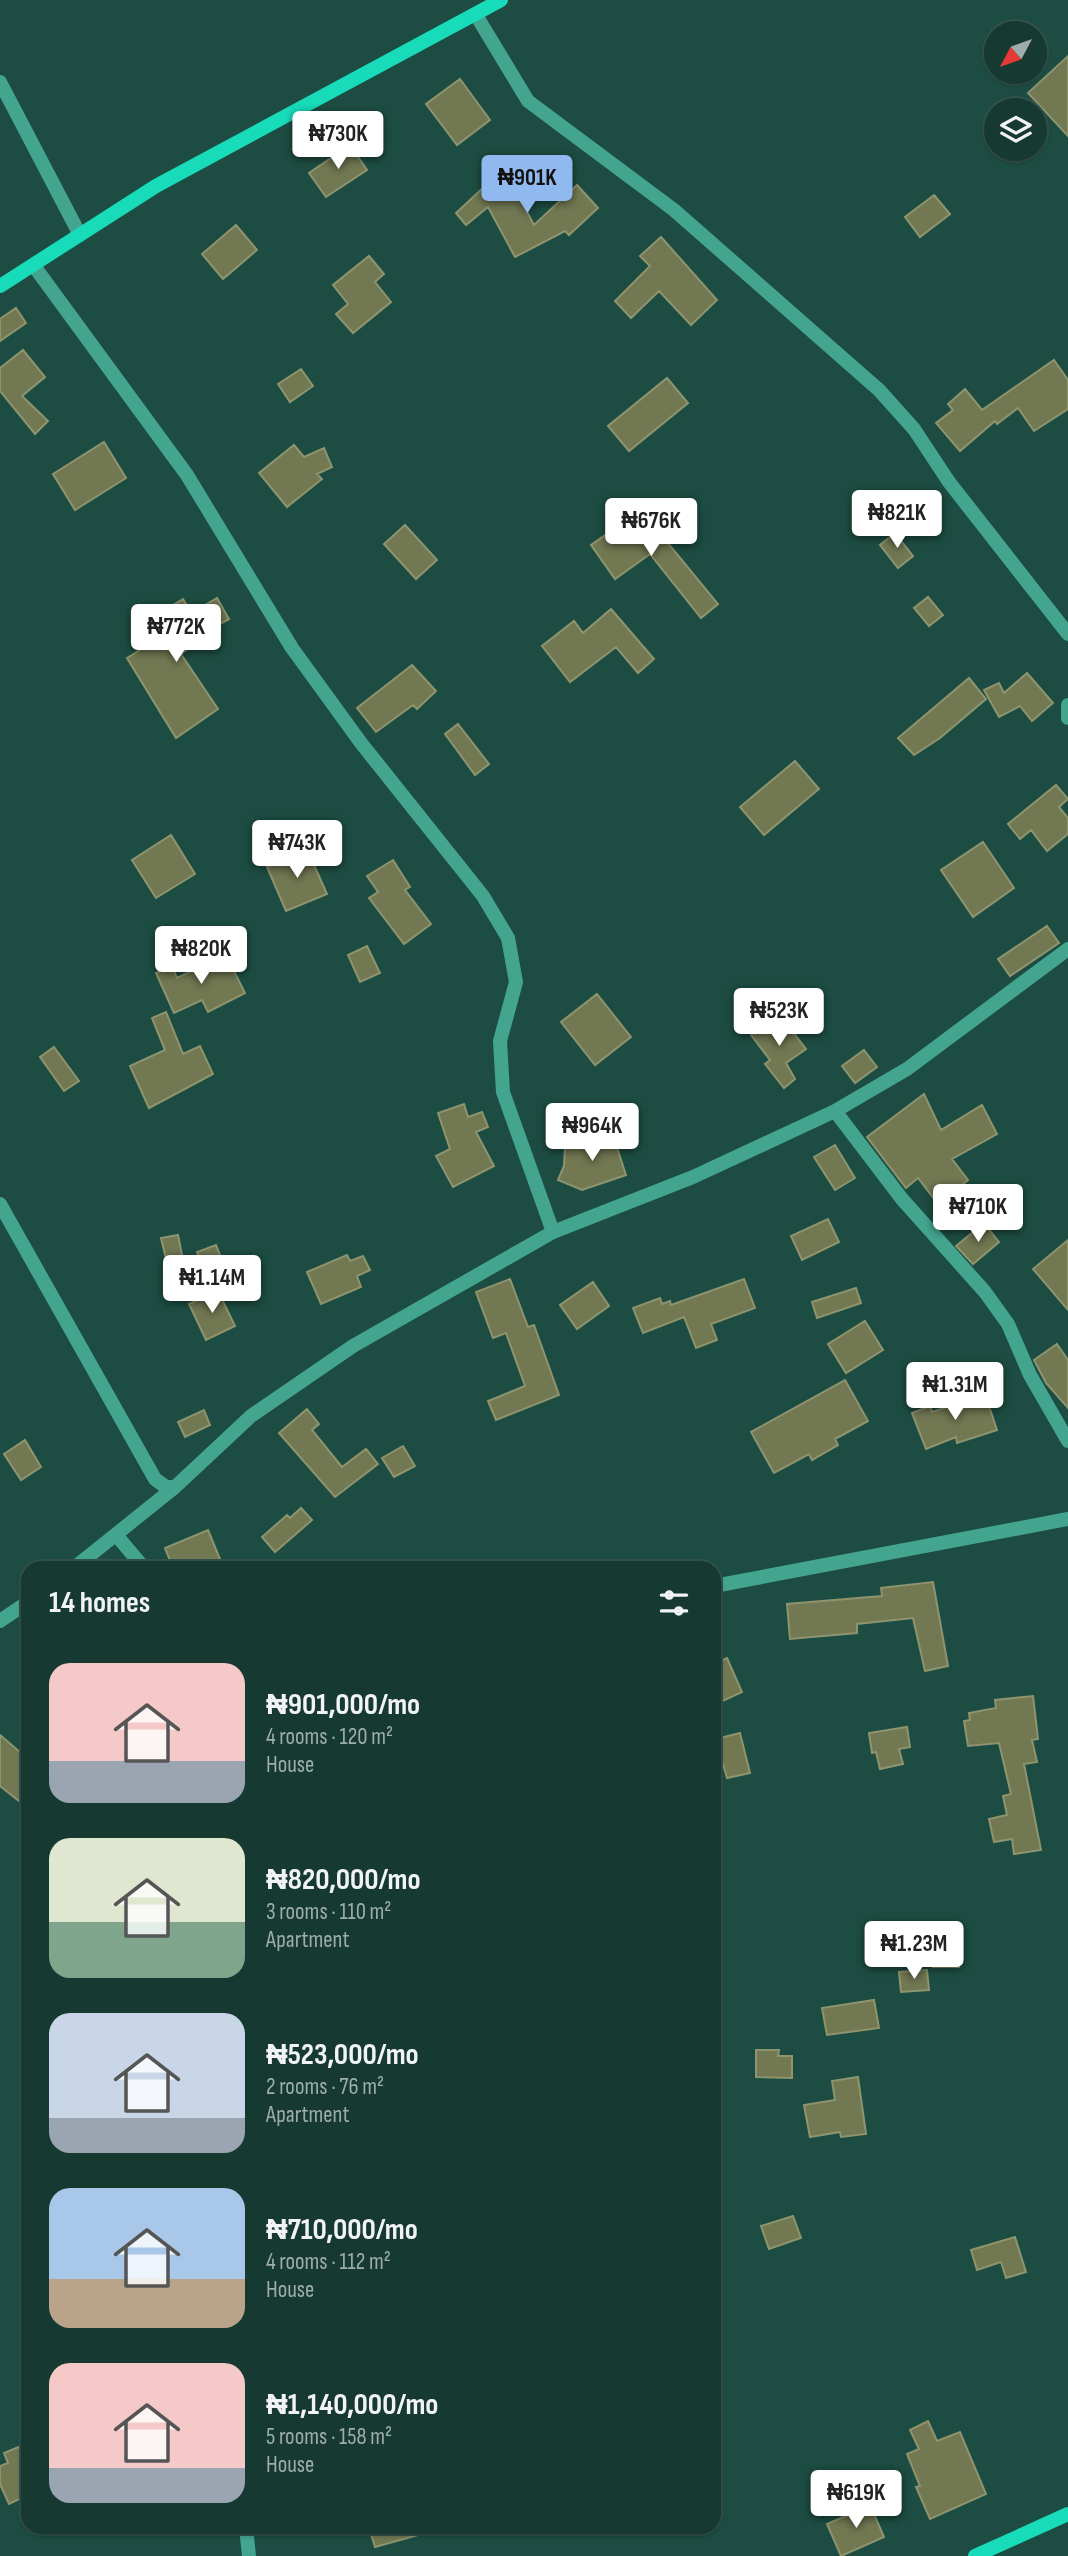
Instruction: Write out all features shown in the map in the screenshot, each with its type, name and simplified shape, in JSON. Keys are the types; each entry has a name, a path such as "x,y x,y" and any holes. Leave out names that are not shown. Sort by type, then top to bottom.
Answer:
{"main road":[{"path":"0,286 156,186 268,123 501,0"},
{"path":"975,2556 1068,2514"}],"street":[{"path":"476,15 528,101 674,210 879,390 914,429 949,482 1068,634"},
{"path":"0,82 80,235"},
{"path":"34,266 187,475 292,648 361,743 483,896 508,939 516,982 500,1041 503,1092 553,1232"},
{"path":"1068,705 1068,718"},
{"path":"83,1561 175,1487 251,1416 353,1346 553,1232 693,1177 835,1111 907,1069 1068,949"},
{"path":"835,1111 902,1199 985,1292 1009,1324 1030,1375 1068,1441"},
{"path":"0,1204 155,1479 166,1487 175,1487"},
{"path":"721,1585 1068,1519"},
{"path":"117,1536 138,1561"},
{"path":"0,1620 21,1606"},
{"path":"247,2534 249,2556"}],"building":[{"path":"1068,56 1068,136 1047,113 1047,98 1033,98 1028,93 1038,84 1047,84 1047,75"},
{"path":"460,79 490,120 457,145 426,104"},
{"path":"350,145 367,170 326,197 309,173"},
{"path":"499,173 517,193 534,225 577,185 598,208 569,235 565,231 515,257 488,207 466,225 456,213"},
{"path":"934,195 950,214 920,237 905,217"},
{"path":"236,225 257,250 223,279 202,254"},
{"path":"661,237 717,300 691,325 659,291 631,318 615,301 650,266 640,256"},
{"path":"369,256 384,274 375,282 391,302 353,333 336,314 348,304 333,285"},
{"path":"16,308 26,323 0,341 0,319"},
{"path":"23,350 45,377 22,396 48,421 35,434 0,391 0,368"},
{"path":"1054,360 1068,380 1068,409 1034,431 1018,408 997,424 995,421 960,451 936,423 953,410 948,404 965,389 982,410"},
{"path":"301,369 313,386 290,402 278,384"},
{"path":"667,378 688,403 629,451 608,426"},
{"path":"104,442 126,478 75,510 53,474"},
{"path":"294,445 304,457 324,448 332,467 317,474 322,479 287,507 259,473"},
{"path":"645,507 667,542 718,604 701,618 650,554 615,579 591,545"},
{"path":"405,525 437,560 416,579 384,544"},
{"path":"895,533 913,556 898,568 880,545"},
{"path":"928,597 943,615 929,626 914,608"},
{"path":"217,598 229,619 186,643 189,648 181,654 218,709 176,738 127,658 143,648 135,635 158,620 155,616 183,599 192,613"},
{"path":"611,609 654,659 638,673 616,647 570,682 542,646 574,621 583,633"},
{"path":"412,665 436,691 417,709 413,705 376,732 357,708"},
{"path":"1027,673 1053,703 1032,721 1020,706 999,717 984,690 999,683 1004,693"},
{"path":"969,678 986,699 940,738 914,755 898,738"},
{"path":"458,724 489,764 475,775 445,734"},
{"path":"795,761 819,789 764,835 740,807"},
{"path":"1056,785 1068,799 1059,807 1068,818 1068,834 1047,851 1031,830 1020,839 1008,824"},
{"path":"171,835 195,874 156,898 132,860"},
{"path":"983,842 1014,888 973,917 941,870"},
{"path":"307,849 327,894 286,911 267,867"},
{"path":"393,860 410,887 405,890 431,924 404,944 369,898 378,892 367,876"},
{"path":"1047,926 1059,943 1010,976 998,959"},
{"path":"367,946 380,973 360,982 348,955"},
{"path":"216,959 220,965 229,961 245,993 208,1012 202,1000 174,1013 156,973 172,966 177,978"},
{"path":"597,994 631,1037 595,1065 561,1022"},
{"path":"166,1012 183,1054 200,1046 213,1074 149,1108 130,1066 165,1050 152,1018"},
{"path":"779,1014 806,1049 786,1063 795,1079 784,1088 765,1064 770,1060 751,1035"},
{"path":"54,1047 79,1081 64,1091 40,1057"},
{"path":"864,1050 877,1067 855,1083 842,1066"},
{"path":"924,1094 941,1130 982,1105 997,1134 952,1159 968,1180 938,1204 918,1178 906,1188 867,1137"},
{"path":"464,1104 468,1117 482,1112 488,1127 476,1132 494,1166 453,1187 436,1156 450,1149 438,1113"},
{"path":"612,1132 626,1175 582,1190 558,1180 564,1166 565,1147"},
{"path":"835,1145 855,1178 835,1190 814,1157"},
{"path":"988,1186 1008,1208 994,1219 975,1197"},
{"path":"828,1219 839,1242 802,1260 791,1236"},
{"path":"984,1223 999,1242 973,1264 956,1246"},
{"path":"178,1235 182,1255 166,1259 161,1238"},
{"path":"1068,1240 1068,1310 1033,1269"},
{"path":"216,1245 227,1273 208,1280 197,1252"},
{"path":"347,1255 350,1261 363,1256 370,1270 357,1276 361,1287 321,1304 307,1272"},
{"path":"510,1279 528,1327 534,1325 559,1395 496,1420 488,1401 525,1386 506,1333 493,1338 476,1292"},
{"path":"744,1279 755,1308 711,1324 717,1340 696,1348 684,1317 643,1333 633,1308 660,1298 662,1304 670,1301 671,1305"},
{"path":"593,1282 609,1306 577,1329 560,1305"},
{"path":"856,1288 861,1303 817,1318 812,1302"},
{"path":"218,1291 235,1326 206,1340 189,1304"},
{"path":"865,1321 883,1350 846,1373 828,1344"},
{"path":"1057,1344 1068,1360 1068,1408 1046,1383 1034,1360"},
{"path":"845,1380 868,1421 835,1439 838,1445 812,1460 809,1454 774,1473 751,1432"},
{"path":"985,1394 997,1430 957,1443 956,1437 926,1449 912,1413 930,1406 932,1412"},
{"path":"307,1409 319,1424 312,1430 342,1467 366,1449 378,1464 335,1497 279,1433"},
{"path":"204,1410 210,1425 185,1437 178,1422"},
{"path":"25,1440 41,1467 21,1480 4,1454"},
{"path":"403,1446 415,1466 394,1477 382,1458"},
{"path":"301,1508 312,1520 275,1552 262,1537 287,1515 290,1518"},
{"path":"208,1530 221,1561 170,1561 165,1548"},
{"path":"933,1582 948,1666 925,1671 913,1618 857,1624 857,1633 790,1639 787,1604 882,1596 881,1588"},
{"path":"727,1658 742,1692 721,1702 721,1661"},
{"path":"1033,1696 1038,1739 1032,1740 1037,1762 1024,1764 1041,1850 1014,1854 1012,1839 994,1842 989,1819 1007,1815 1003,1796 1011,1794 999,1743 968,1746 964,1721 970,1720 969,1713 996,1708 995,1700"},
{"path":"907,1727 910,1747 899,1749 903,1764 880,1769 876,1752 872,1753 869,1733"},
{"path":"740,1733 750,1773 727,1778 721,1757 721,1738"},
{"path":"0,1735 21,1753 21,1799 19,1801 0,1786"},
{"path":"933,1947 959,1947 959,1967 933,1967"},
{"path":"927,1970 929,1990 901,1992 899,1972"},
{"path":"874,2000 879,2028 827,2035 822,2008"},
{"path":"756,2050 779,2050 778,2056 792,2056 792,2078 756,2077"},
{"path":"858,2077 866,2134 841,2137 840,2132 810,2137 804,2105 835,2100 832,2081"},
{"path":"793,2216 801,2238 769,2249 761,2226"},
{"path":"1015,2237 1026,2272 1006,2278 1001,2262 977,2270 971,2250"},
{"path":"928,2421 937,2441 960,2432 986,2494 930,2519 916,2487 920,2486 907,2454 919,2449 910,2430"},
{"path":"21,2446 21,2498 9,2504 0,2484 0,2466 8,2463 4,2453"},
{"path":"870,2505 884,2537 841,2556 827,2524"},
{"path":"371,2534 422,2534 375,2547"}]}
